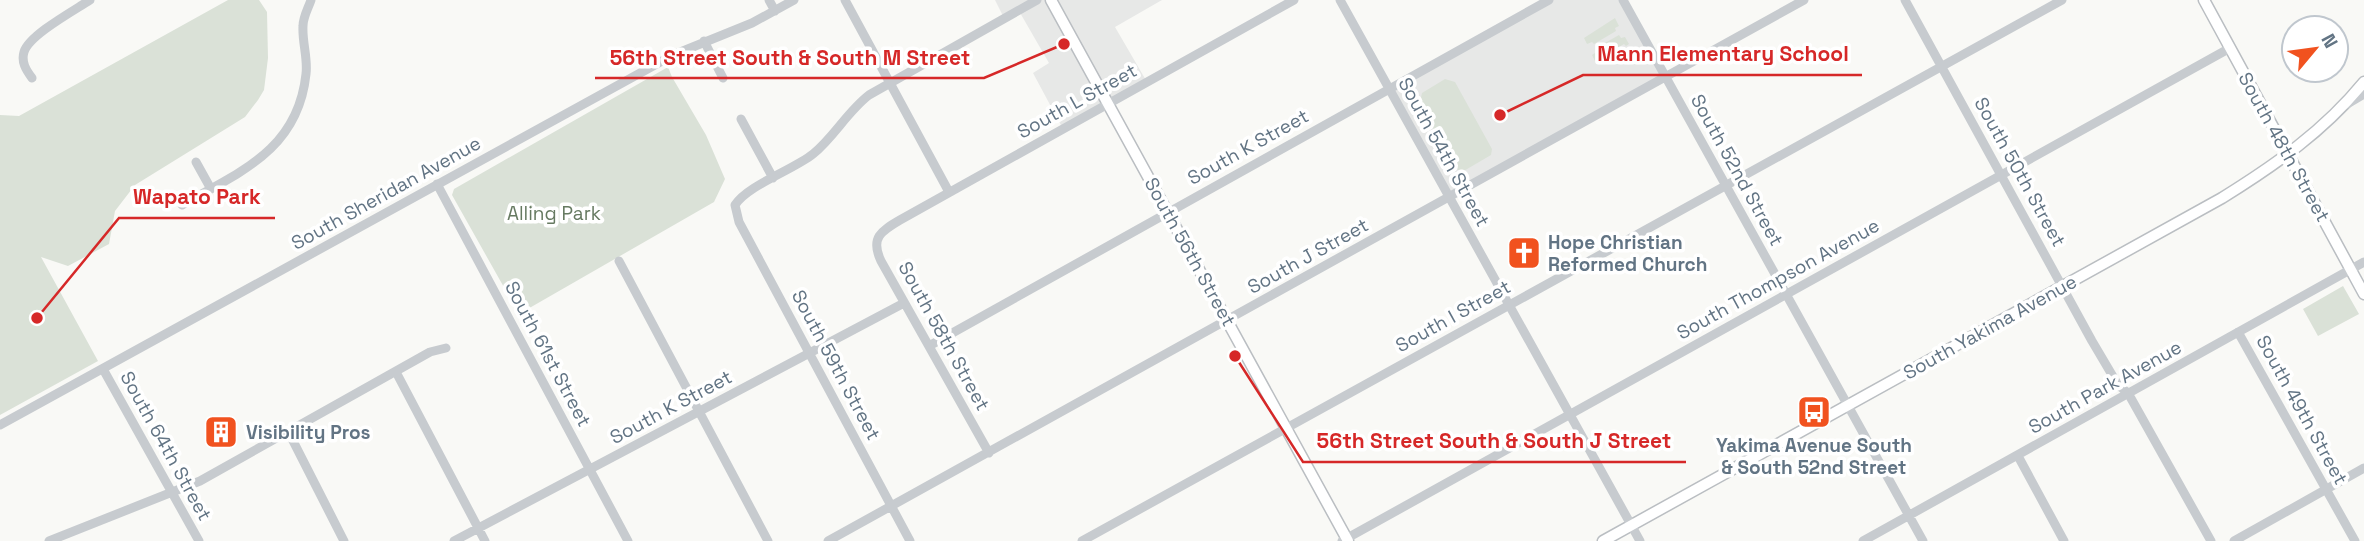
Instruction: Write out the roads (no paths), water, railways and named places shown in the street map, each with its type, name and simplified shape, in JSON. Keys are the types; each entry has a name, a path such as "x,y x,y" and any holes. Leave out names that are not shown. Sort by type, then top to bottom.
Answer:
{"main road":[{"name":"South 56th Street","path":"1051,0 1346,540"},
{"name":"South 48th Street","path":"2204,0 2364,294"},
{"path":"2346,104 2364,82"},
{"name":"South Yakima Avenue","path":"1603,541 2222,198 2318,132 2346,104"}],"street":[{"path":"32,78 23,57 26,48 35,38 90,0"},
{"path":"182,205 262,158 290,125 305,82 307,58 303,23 310,0"},
{"path":"769,0 775,11"},
{"name":"South Sheridan Avenue","path":"0,425 673,55 739,29 794,0"},
{"path":"845,0 949,192"},
{"path":"741,119 773,178 812,154 856,105 889,82 1037,0"},
{"name":"South L Street","path":"879,236 891,225 949,192 1294,0"},
{"name":"South 54th Street","path":"1340,0 1640,541"},
{"name":"South K Street","path":"929,346 1549,0"},
{"name":"South 52nd Street","path":"1622,0 1923,541"},
{"name":"South J Street","path":"828,541 1804,0"},
{"name":"South 50th Street","path":"1905,0 2118,385 2128,393 2211,541"},
{"name":"South I Street","path":"1082,541 2062,0"},
{"path":"704,41 723,78"},
{"name":"South Thompson Avenue","path":"1346,540 2230,48"},
{"name":"South Yakima Avenue","path":"2346,104 2364,94"},
{"path":"197,162 211,188"},
{"name":"South 59th Street","path":"773,178 745,195 735,205 739,222 910,541"},
{"name":"South 61st Street","path":"437,184 628,541"},
{"name":"South 58th Street","path":"879,236 876,243 879,256 989,453"},
{"path":"619,261 768,541"},
{"name":"South Park Avenue","path":"1863,541 2364,262"},
{"name":"South K Street","path":"454,541 904,303"},
{"name":"South 49th Street","path":"2238,332 2355,541"},
{"path":"49,541 200,481 435,349 446,348"},
{"name":"South 64th Street","path":"103,369 199,541"},
{"path":"396,372 485,541"},
{"path":"288,431 344,541"},
{"path":"2018,456 2064,541"},
{"path":"2234,541 2364,468"}],"place":[{"name":"56th Street South & South M Street","path":"1064,44"},
{"name":"Mann Elementary School","path":"1500,115"},
{"name":"Hope Christian Reformed Church","path":"1524,253"},
{"name":"Wapato Park","path":"37,318"},
{"name":"56th Street South & South J Street","path":"1235,356"},
{"name":"Yakima Avenue South & South 52nd Street","path":"1814,412"},
{"name":"Visibility Pros","path":"221,432"}],"park label":[{"name":"Alling Park","path":"554,213"}]}
